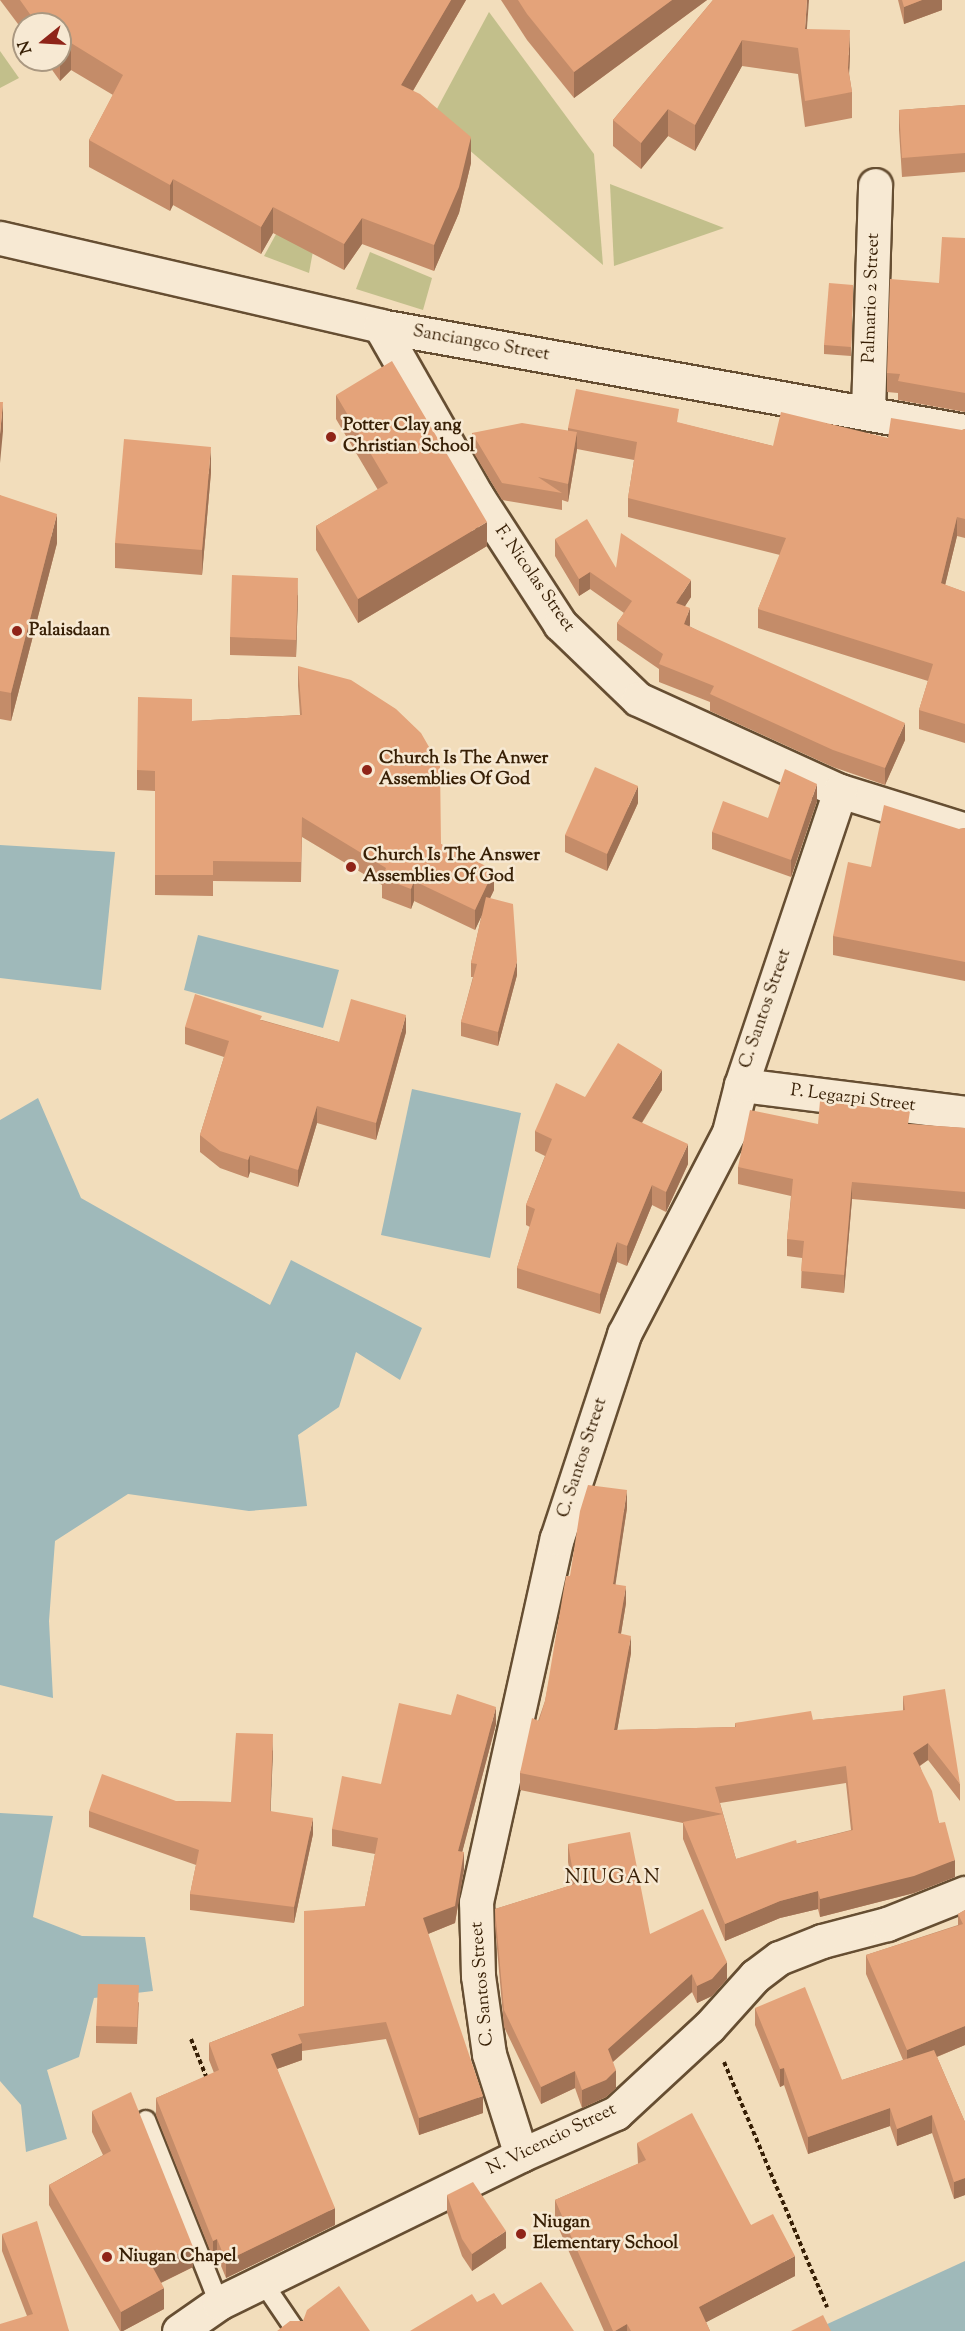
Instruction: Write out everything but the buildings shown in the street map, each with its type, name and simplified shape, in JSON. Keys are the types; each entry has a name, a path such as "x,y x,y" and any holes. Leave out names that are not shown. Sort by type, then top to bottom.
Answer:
{"street":[{"name":"Palmario 2 Street","path":"868,411 875,185"},
{"name":"Sanciangco Street","path":"0,238 380,326 868,411 965,431"},
{"name":"F. Nicolas Street","path":"380,326 477,496 560,624 638,699 840,791 965,830"},
{"name":"C. Santos Street","path":"521,2155 489,2054 478,1976 476,1902 502,1774 557,1538 624,1334 707,1181 729,1132 741,1085 840,791"},
{"name":"P. Legazpi Street","path":"741,1085 965,1113"},
{"name":"N. Vicencio Street","path":"180,2331 219,2302 521,2155 616,2114 709,2027 755,1976 779,1958 822,1941 887,1924 965,1893"}],"lane":[{"path":"146,2120 219,2302"},
{"path":"262,2281 296,2331"}],"path":[{"path":"709,2027 827,2307"},
{"path":"191,2040 209,2083"}],"shaded area":[{"path":"489,12 594,154 603,265 432,118"},
{"path":"0,51 12,68 12,72 15,72 19,78 0,88"},
{"path":"610,184 724,228 614,266"},
{"path":"297,196 321,208 309,273 264,256"},
{"path":"370,252 432,278 423,310 356,289"}],"water":[{"path":"0,845 115,852 101,990 0,978"},
{"path":"198,935 339,970 323,1028 184,990"},
{"path":"412,1089 521,1113 490,1258 381,1235"},
{"path":"38,1098 81,1198 270,1305 291,1260 422,1328 400,1380 356,1352 339,1407 298,1435 307,1506 249,1511 128,1494 55,1541 49,1621 53,1698 0,1685 0,1120"},
{"path":"0,1813 53,1816 33,1917 82,1936 145,1937 153,1991 94,1998 79,2057 47,2070 67,2139 26,2152 21,2105 0,2081"},
{"path":"965,2261 965,2331 812,2331"}],"place":[{"name":"Potter Clay ang Christian School","path":"331,437"},
{"name":"Palaisdaan","path":"17,631"},
{"name":"Church Is The Anwer Assemblies Of God","path":"367,770"},
{"name":"Church Is The Answer Assemblies Of God","path":"351,867"},
{"name":"Niugan Elementary School","path":"521,2234"},
{"name":"Niugan Chapel","path":"107,2257"}],"district":[{"name":"NIUGAN","path":"613,1878"}]}
